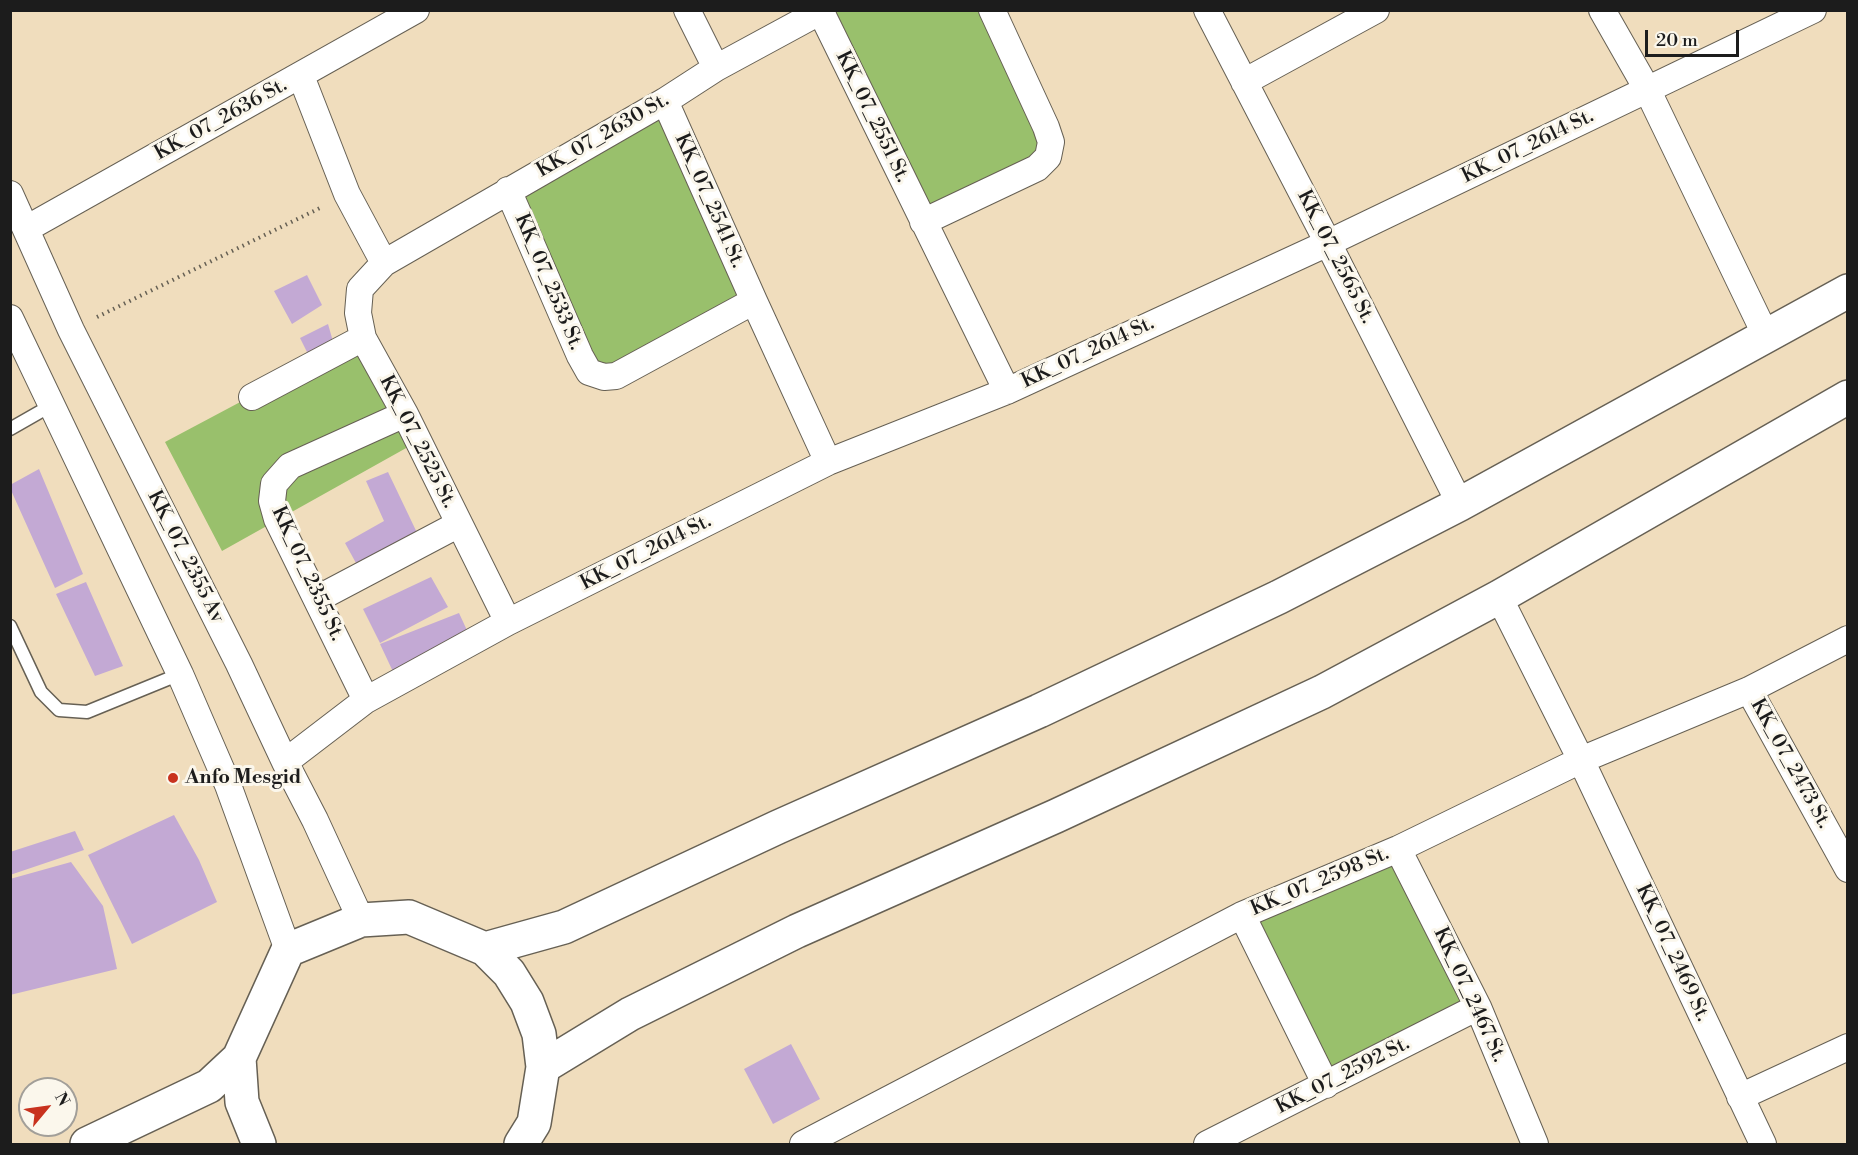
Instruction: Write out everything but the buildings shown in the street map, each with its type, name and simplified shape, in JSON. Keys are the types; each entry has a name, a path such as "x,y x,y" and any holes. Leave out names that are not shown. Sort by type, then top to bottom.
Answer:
{"highway":[{"path":"485,949 564,927 778,827 1039,711 1279,597 1460,504 1848,291"},
{"path":"543,1067 630,1014 797,931 1056,816 1322,692 1499,597 1848,397"},
{"path":"87,1144 209,1086 239,1058 288,950 361,920 409,917 485,949 509,973 527,1002 539,1034 543,1067 534,1123 521,1144"},
{"path":"239,1058 242,1102 259,1144"}],"street":[{"name":"KK_07_2636 St.","path":"26,229 416,10"},
{"path":"687,10 716,68"},
{"path":"923,222 1037,168 1048,157 1051,142 1046,127 992,10"},
{"name":"KK_07_2565 St.","path":"1207,10 1460,504"},
{"path":"1244,82 1376,10"},
{"path":"1602,10 1647,89 1766,336"},
{"name":"KK_07_2630 St.","path":"384,263 665,101 716,68 822,11"},
{"name":"KK_07_2551 St.","path":"822,11 1007,391"},
{"name":"KK_07_2614 St.","path":"285,762 366,700 508,622 828,462 1007,391 1328,243 1803,12"},
{"path":"301,76 346,194 384,263"},
{"name":"KK_07_2541 St.","path":"665,101 828,462"},
{"name":"KK_07_2533 St.","path":"508,190 589,372 604,377 616,376 754,301"},
{"name":"KK_07_2355 Av","path":"10,194 71,330 239,664 361,920"},
{"name":"KK_07_2525 St.","path":"384,263 360,289 358,313 363,338 405,414 508,622"},
{"path":"10,318 180,674 228,785 288,950"},
{"path":"252,397 363,338"},
{"name":"KK_07_2355 St.","path":"366,700 278,519 272,501 274,484 290,466 405,414"},
{"path":"317,599 459,524"},
{"name":"KK_07_2469 St.","path":"1499,597 1581,760 1763,1144"},
{"name":"KK_07_2598 St.","path":"803,1144 1242,915 1398,849 1581,760 1749,690 1848,639"},
{"name":"KK_07_2473 St.","path":"1749,690 1845,856"},
{"name":"KK_07_2467 St.","path":"1398,849 1478,1007 1535,1144"},
{"path":"1242,915 1326,1085"},
{"name":"KK_07_2592 St.","path":"1207,1144 1478,1007"},
{"path":"1740,1097 1848,1047"}],"lane":[{"path":"10,429 52,405"},
{"path":"10,626 41,692 59,710 87,712 180,674"}],"path":[{"path":"71,330 346,194"}],"green space":[{"path":"823,10 988,11 1048,157 923,222"},
{"path":"665,101 754,301 616,376 589,372 508,190"},
{"path":"355,341 408,447 222,551 165,442"},
{"path":"1396,847 1478,1007 1326,1085 1244,913"}],"place":[{"name":"Anfo Mesgid","path":"173,778"}]}
